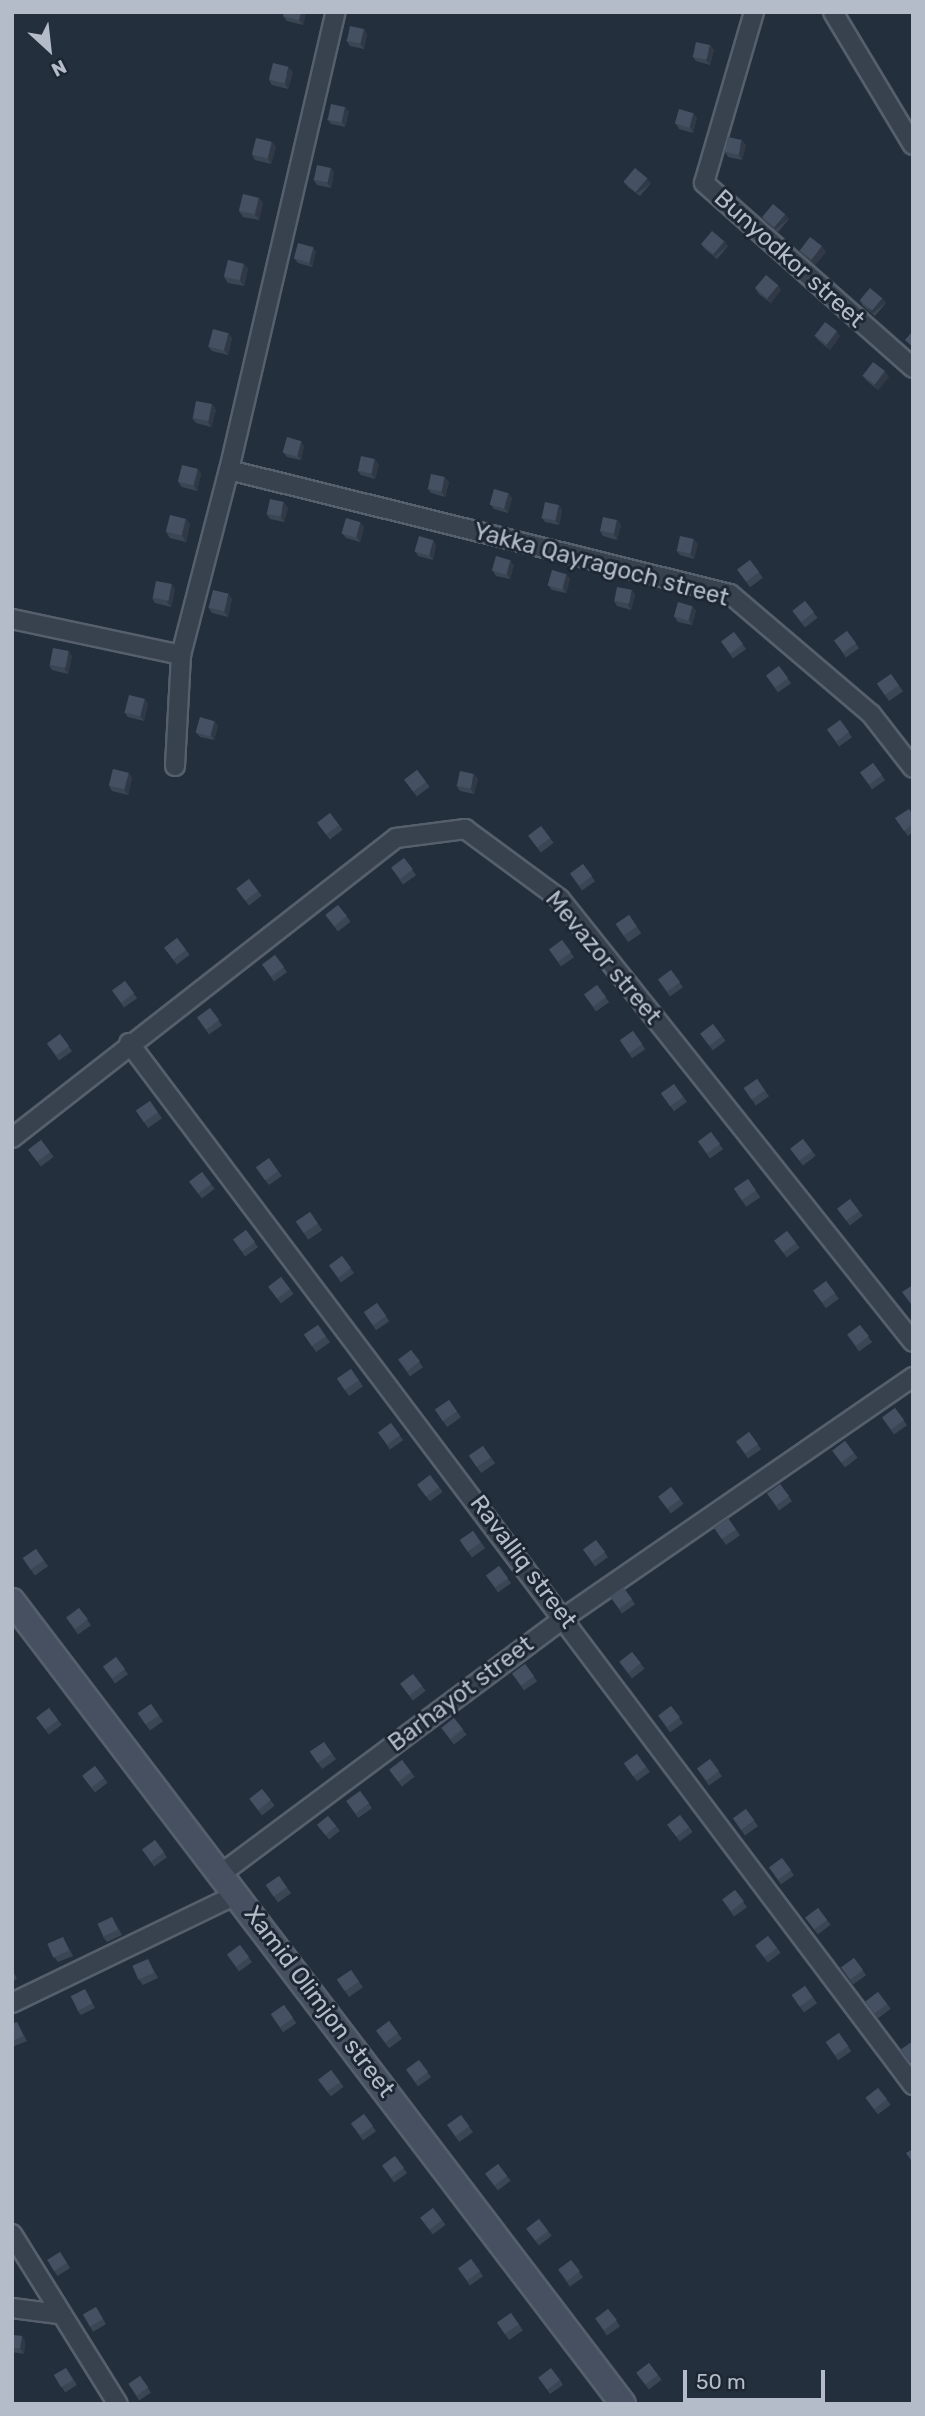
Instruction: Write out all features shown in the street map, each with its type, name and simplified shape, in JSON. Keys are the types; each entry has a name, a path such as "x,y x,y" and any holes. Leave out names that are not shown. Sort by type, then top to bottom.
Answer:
{"main road":[{"name":"Xamid Olimjon street","path":"12,1601 222,1873 623,2404"}],"street":[{"path":"175,766 181,655 229,470 335,12"},
{"name":"Bunyodkor street","path":"754,12 704,183 913,368"},
{"path":"833,12 913,145"},
{"name":"Yakka Qayragoch street","path":"229,470 730,594 872,714 913,768"},
{"path":"12,619 181,655"},
{"name":"Mevazor street","path":"12,1138 129,1043 396,838 465,830 560,899 913,1342"},
{"name":"Ravalliq street","path":"129,1043 565,1617 913,2085"},
{"name":"Barhayot street","path":"222,1873 565,1617 913,1377"},
{"path":"12,2003 237,1894"},
{"path":"12,2234 59,2314 118,2404"},
{"path":"12,2308 59,2314"}],"building":[{"path":"284,12 301,12 299,20 283,16"},
{"path":"350,26 364,29 361,44 347,41"},
{"path":"696,42 710,45 707,60 693,57"},
{"path":"273,63 289,67 284,83 269,79"},
{"path":"331,104 345,107 341,123 328,120"},
{"path":"679,109 693,113 689,128 675,123"},
{"path":"728,137 742,140 739,155 725,152"},
{"path":"256,138 272,142 267,158 252,154"},
{"path":"317,165 331,168 328,183 314,180"},
{"path":"635,168 647,178 636,192 623,182"},
{"path":"243,194 259,198 254,214 239,210"},
{"path":"773,204 785,214 774,227 762,217"},
{"path":"712,231 724,241 713,254 701,244"},
{"path":"810,237 822,246 812,260 800,251"},
{"path":"298,243 313,247 309,263 294,258"},
{"path":"228,260 244,264 239,280 224,276"},
{"path":"766,275 778,285 767,298 755,288"},
{"path":"870,288 882,298 872,311 860,300"},
{"path":"825,322 837,331 827,345 815,336"},
{"path":"213,329 228,333 224,351 208,346"},
{"path":"913,331 913,347 905,340"},
{"path":"873,362 885,371 875,385 863,376"},
{"path":"196,401 212,404 208,421 193,418"},
{"path":"287,437 301,441 297,457 283,452"},
{"path":"361,456 375,459 372,474 358,471"},
{"path":"182,465 198,469 193,485 178,481"},
{"path":"431,474 445,477 442,492 428,489"},
{"path":"494,489 508,493 504,509 490,504"},
{"path":"270,499 284,502 281,517 267,514"},
{"path":"545,502 559,505 555,521 542,518"},
{"path":"170,515 186,519 181,535 166,531"},
{"path":"603,517 617,520 614,534 600,531"},
{"path":"346,518 360,522 356,538 342,533"},
{"path":"419,536 433,540 429,556 415,551"},
{"path":"680,536 694,539 691,554 677,551"},
{"path":"496,556 510,560 506,575 492,570"},
{"path":"750,560 759,572 746,582 737,570"},
{"path":"552,570 566,574 562,590 548,585"},
{"path":"156,581 172,584 168,601 153,598"},
{"path":"617,587 632,590 629,604 614,601"},
{"path":"213,590 229,594 224,611 209,607"},
{"path":"805,601 814,612 801,622 793,611"},
{"path":"678,602 692,606 688,621 674,616"},
{"path":"847,631 856,643 843,653 834,641"},
{"path":"734,632 743,644 730,654 721,642"},
{"path":"53,648 69,651 65,668 50,665"},
{"path":"779,666 788,678 775,688 766,676"},
{"path":"891,674 899,686 885,695 877,684"},
{"path":"129,695 145,699 140,716 125,712"},
{"path":"200,717 214,721 210,737 196,732"},
{"path":"840,720 849,732 836,742 827,730"},
{"path":"873,763 882,775 869,785 860,773"},
{"path":"113,769 129,773 124,789 109,785"},
{"path":"417,770 426,782 413,792 404,780"},
{"path":"460,771 474,774 471,789 457,786"},
{"path":"909,809 913,815 913,824 904,831 895,818"},
{"path":"330,813 339,825 326,835 317,823"},
{"path":"541,826 550,838 537,848 528,836"},
{"path":"404,858 413,869 400,879 392,868"},
{"path":"583,864 592,876 579,886 570,874"},
{"path":"249,879 258,891 245,901 236,889"},
{"path":"338,905 347,916 334,926 326,915"},
{"path":"629,915 637,927 624,936 616,924"},
{"path":"177,938 186,950 173,960 164,948"},
{"path":"562,940 571,952 558,962 549,950"},
{"path":"275,955 284,967 271,977 262,965"},
{"path":"671,970 680,982 667,992 658,980"},
{"path":"125,981 134,993 121,1003 112,991"},
{"path":"597,985 606,997 593,1007 584,995"},
{"path":"210,1008 219,1020 206,1030 197,1018"},
{"path":"713,1024 722,1036 709,1046 700,1034"},
{"path":"633,1031 642,1044 629,1053 620,1040"},
{"path":"60,1034 69,1046 56,1056 47,1044"},
{"path":"757,1079 765,1091 752,1100 744,1088"},
{"path":"674,1084 683,1097 670,1106 661,1093"},
{"path":"150,1101 158,1113 144,1122 136,1111"},
{"path":"711,1132 720,1144 707,1154 698,1142"},
{"path":"803,1139 812,1151 799,1161 790,1149"},
{"path":"41,1140 50,1152 37,1162 28,1150"},
{"path":"269,1158 278,1171 265,1180 256,1167"},
{"path":"202,1172 211,1184 198,1194 189,1182"},
{"path":"748,1179 756,1191 742,1200 734,1189"},
{"path":"850,1199 859,1211 846,1221 837,1209"},
{"path":"310,1212 318,1224 304,1233 296,1222"},
{"path":"246,1230 255,1242 242,1252 233,1240"},
{"path":"787,1231 796,1243 783,1253 774,1241"},
{"path":"342,1256 351,1268 338,1278 329,1266"},
{"path":"281,1277 290,1289 277,1299 268,1287"},
{"path":"826,1281 835,1293 822,1303 813,1291"},
{"path":"913,1285 913,1303 911,1304 902,1292"},
{"path":"377,1303 386,1316 373,1325 364,1312"},
{"path":"318,1325 326,1337 312,1346 304,1335"},
{"path":"860,1325 869,1336 856,1346 848,1335"},
{"path":"411,1350 420,1361 407,1371 399,1360"},
{"path":"351,1369 359,1381 345,1390 337,1379"},
{"path":"449,1400 457,1412 443,1421 435,1410"},
{"path":"895,1408 904,1420 891,1430 882,1418"},
{"path":"391,1423 400,1435 387,1445 378,1433"},
{"path":"749,1432 758,1444 745,1454 736,1442"},
{"path":"845,1441 854,1453 841,1463 832,1451"},
{"path":"483,1446 491,1458 477,1467 469,1456"},
{"path":"430,1475 439,1487 426,1497 417,1485"},
{"path":"780,1484 789,1496 776,1506 767,1494"},
{"path":"671,1487 680,1499 667,1509 658,1497"},
{"path":"728,1518 736,1530 722,1539 714,1528"},
{"path":"473,1531 481,1543 468,1552 460,1540"},
{"path":"596,1540 605,1552 592,1562 583,1550"},
{"path":"36,1549 44,1561 31,1570 23,1558"},
{"path":"499,1566 508,1578 495,1588 486,1576"},
{"path":"623,1587 632,1599 619,1609 610,1597"},
{"path":"79,1608 88,1619 75,1629 67,1618"},
{"path":"632,1652 641,1663 628,1673 620,1662"},
{"path":"116,1657 125,1669 112,1679 103,1667"},
{"path":"525,1664 534,1676 521,1686 512,1674"},
{"path":"413,1674 422,1686 409,1696 400,1684"},
{"path":"151,1704 159,1716 146,1725 138,1713"},
{"path":"671,1706 680,1717 667,1727 659,1716"},
{"path":"49,1708 58,1720 45,1730 36,1718"},
{"path":"454,1718 463,1729 450,1739 442,1728"},
{"path":"324,1742 332,1754 318,1763 310,1752"},
{"path":"637,1754 646,1767 633,1776 624,1763"},
{"path":"710,1759 719,1771 706,1781 697,1769"},
{"path":"402,1760 411,1772 398,1782 389,1770"},
{"path":"95,1766 104,1778 91,1788 82,1776"},
{"path":"262,1789 271,1800 258,1810 250,1799"},
{"path":"360,1791 369,1803 355,1813 346,1801"},
{"path":"746,1809 754,1820 741,1830 733,1818"},
{"path":"680,1815 689,1827 676,1837 667,1825"},
{"path":"328,1816 336,1826 325,1835 317,1825"},
{"path":"155,1840 164,1852 151,1862 142,1850"},
{"path":"782,1858 791,1870 778,1880 769,1868"},
{"path":"279,1876 287,1888 274,1897 266,1885"},
{"path":"735,1890 744,1901 731,1911 723,1900"},
{"path":"818,1908 827,1920 814,1930 805,1918"},
{"path":"112,1917 118,1930 103,1936 97,1924"},
{"path":"768,1936 777,1948 764,1958 755,1946"},
{"path":"63,1937 69,1951 53,1957 47,1944"},
{"path":"240,1945 249,1957 236,1967 227,1955"},
{"path":"854,1958 863,1970 850,1980 841,1968"},
{"path":"148,1959 154,1973 138,1979 132,1966"},
{"path":"351,1970 359,1982 345,1991 337,1980"},
{"path":"805,1986 813,1998 800,2007 792,1995"},
{"path":"85,1989 92,2003 78,2011 71,1996"},
{"path":"878,1992 887,2004 874,2014 865,2002"},
{"path":"284,2005 293,2018 280,2027 271,2014"},
{"path":"389,2021 398,2033 385,2043 376,2031"},
{"path":"17,2022 23,2036 12,2041 12,2024"},
{"path":"839,2033 848,2046 835,2055 826,2042"},
{"path":"913,2041 913,2059 909,2062 900,2050"},
{"path":"419,2060 428,2072 415,2082 406,2070"},
{"path":"331,2070 340,2082 327,2092 318,2080"},
{"path":"878,2088 887,2099 874,2109 866,2098"},
{"path":"364,2114 373,2126 360,2136 351,2124"},
{"path":"461,2115 469,2126 455,2136 447,2125"},
{"path":"913,2149 913,2163 906,2153"},
{"path":"395,2156 404,2168 391,2178 382,2166"},
{"path":"498,2164 507,2176 494,2186 485,2174"},
{"path":"433,2208 442,2220 429,2230 420,2218"},
{"path":"539,2219 548,2231 535,2241 526,2229"},
{"path":"60,2252 67,2263 54,2271 47,2260"},
{"path":"471,2259 480,2271 467,2281 458,2269"},
{"path":"571,2260 580,2271 567,2281 559,2270"},
{"path":"96,2307 103,2319 90,2327 83,2314"},
{"path":"608,2309 617,2320 604,2330 596,2319"},
{"path":"511,2313 519,2325 505,2334 497,2323"},
{"path":"12,2335 22,2336 20,2348 12,2348"},
{"path":"649,2363 658,2375 645,2385 636,2373"},
{"path":"66,2368 73,2380 61,2387 54,2375"},
{"path":"551,2368 560,2380 547,2390 538,2378"},
{"path":"140,2376 148,2387 137,2396 129,2384"}]}
